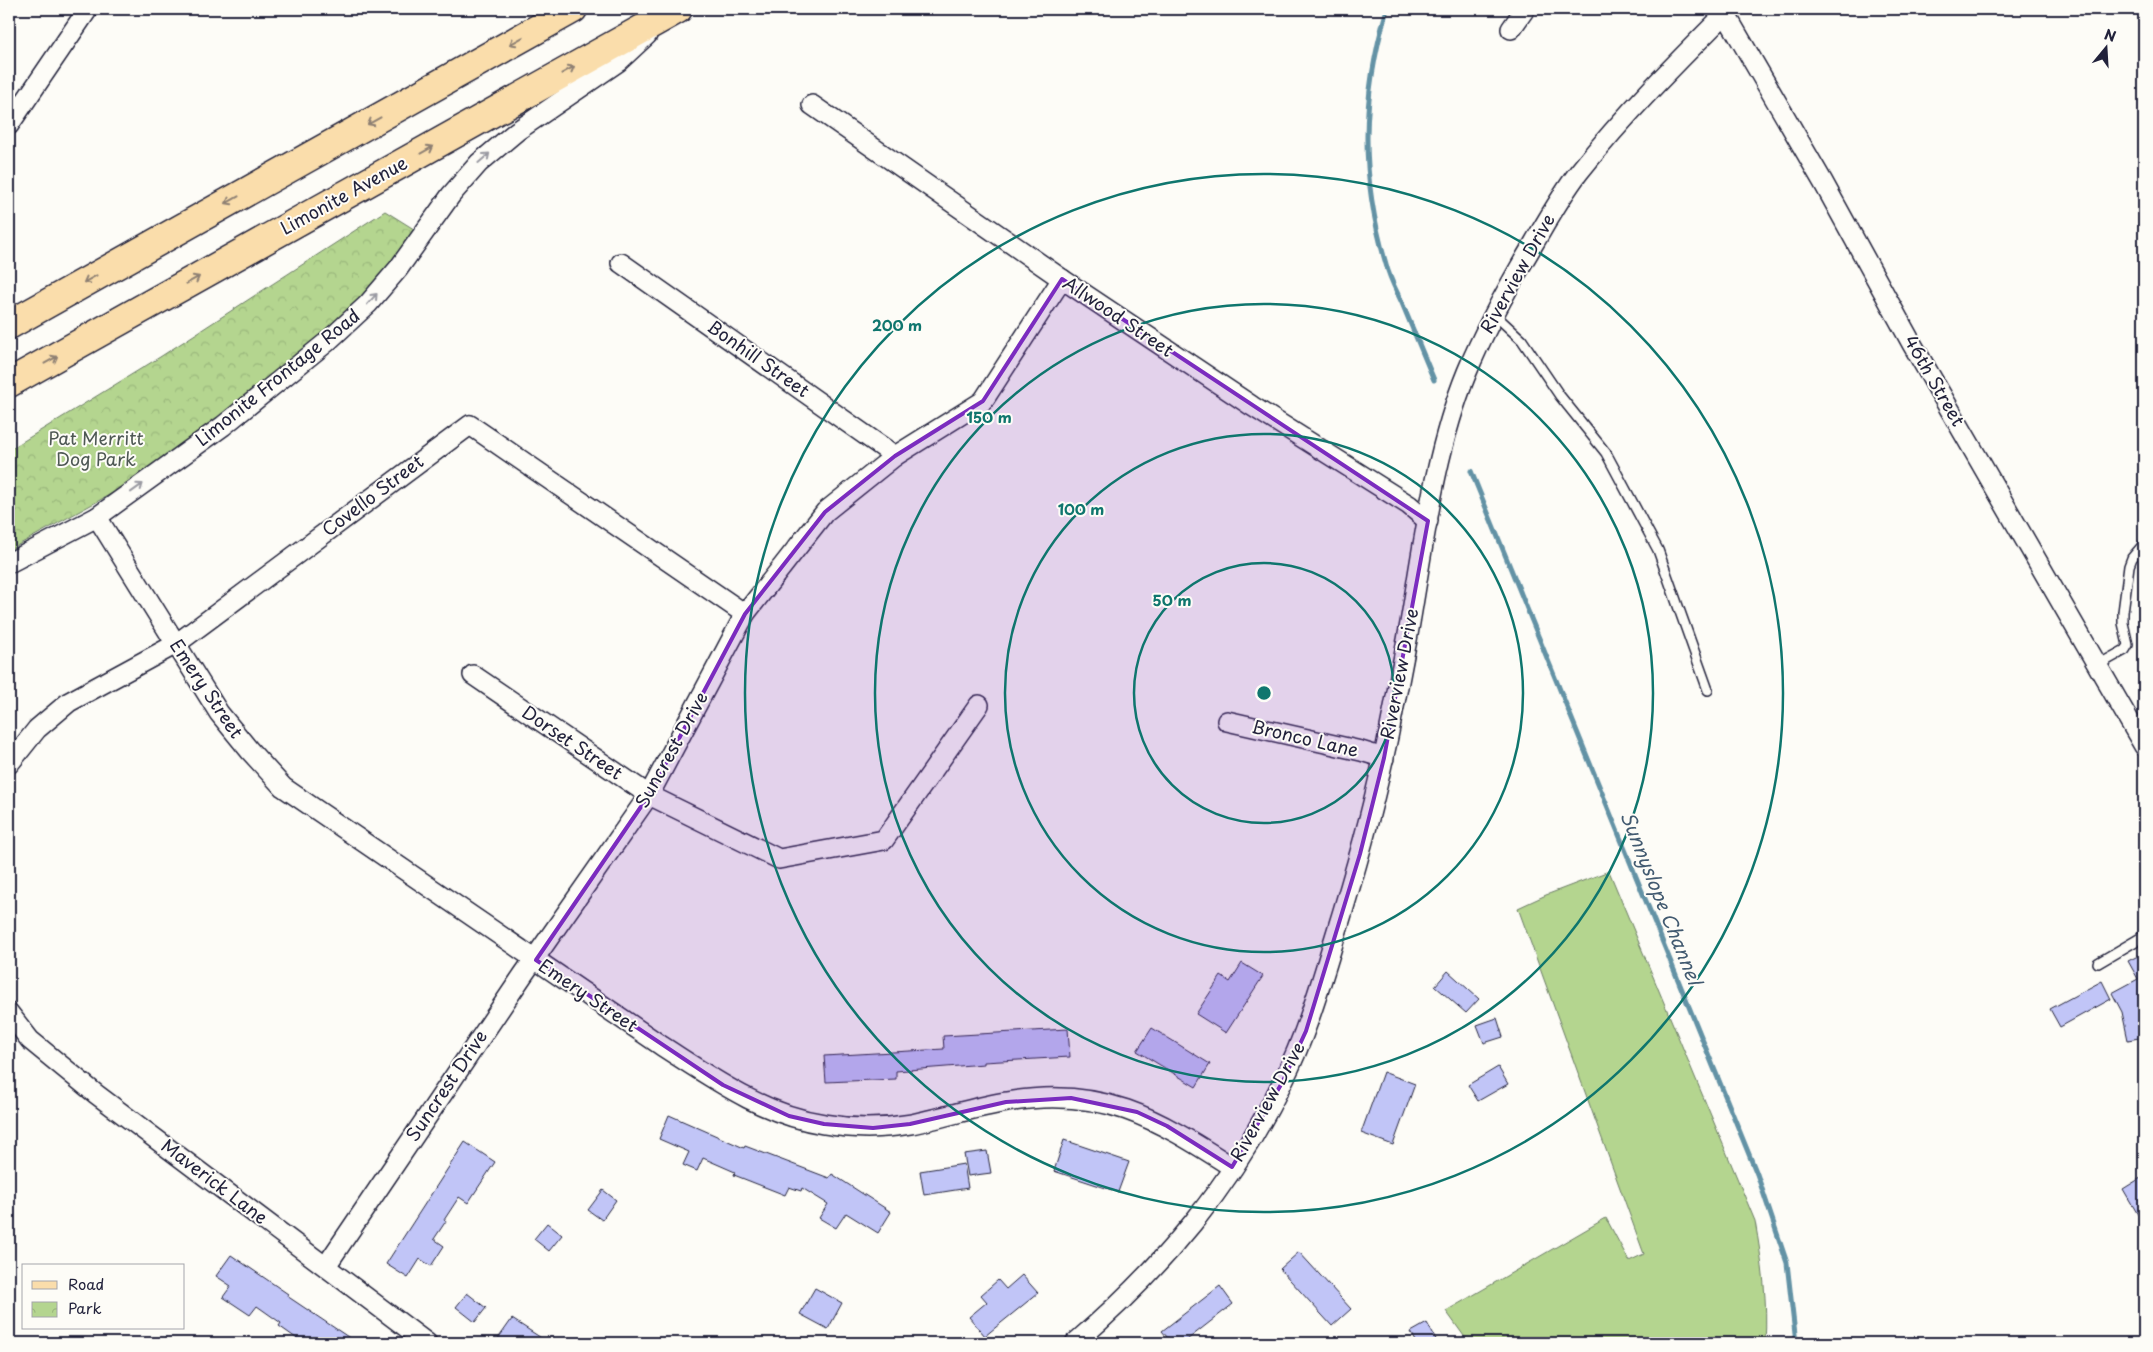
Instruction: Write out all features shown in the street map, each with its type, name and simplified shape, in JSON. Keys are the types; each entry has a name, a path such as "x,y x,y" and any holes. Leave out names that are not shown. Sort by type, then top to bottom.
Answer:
{"main road":[{"path":"9,324 574,9"},
{"name":"Limonite Avenue","path":"9,384 674,11"}],"street":[{"path":"9,125 88,9"},
{"path":"1511,29 1524,9"},
{"name":"Limonite Frontage Road","path":"9,564 97,517 223,426 327,342 368,304 398,269 451,195 479,163 517,131 618,62 674,11"},
{"name":"Riverview Drive","path":"1075,1343 1144,1280 1179,1242 1220,1188 1282,1083 1306,1031 1360,854 1384,758 1428,521 1449,424 1467,373 1494,314 1546,224 1578,174 1630,113 1728,11"},
{"name":"46th Street","path":"1728,11 1912,344 2144,746"},
{"name":"Allwood Street","path":"812,105 1062,280 1252,406 1409,506 1428,521"},
{"name":"Bonhill Street","path":"621,263 895,456"},
{"name":"Suncrest Drive","path":"326,1266 523,975 536,960 649,795 745,614 825,512 895,456 983,401 1062,280"},
{"name":"Covello Street","path":"9,764 38,729 69,702 176,644 470,425 745,614"},
{"name":"Emery Street","path":"97,517 219,713 283,787 536,960 723,1085 754,1103 789,1116 824,1124 873,1128 910,1124 1006,1102 1042,1097 1102,1102 1136,1112 1167,1126 1232,1167"},
{"name":"Dorset Street","path":"474,675 649,795 779,859 884,840 979,705"},
{"name":"Bronco Lane","path":"1226,721 1360,750 1384,758"},
{"name":"Maverick Lane","path":"9,1013 30,1040 96,1094 427,1343"}],"lane":[{"path":"1494,314 1522,340 1560,396 1606,453 1658,550 1708,690"},
{"path":"2098,665 2125,650 2128,645 2123,623 2123,612 2129,566 2132,558 2144,544"},
{"path":"2098,963 2144,936"}],"highlighted area":[{"path":"1062,279 1428,521 1384,758 1360,854 1306,1031 1282,1083 1232,1167 1167,1126 1137,1112 1071,1098 1006,1102 910,1124 873,1128 824,1124 789,1116 723,1085 536,960 649,795 745,614 825,512 895,456 983,401"}],"green space":[{"name":"Pat Merritt Dog Park","path":"385,211 417,231 381,279 321,335 233,407 120,489 9,550 9,450 160,357"},
{"path":"1609,871 1755,1221 1765,1297 1765,1343 1469,1343 1446,1311 1606,1218 1629,1261 1644,1254 1518,908"}],"building":[{"path":"2144,953 2144,1001 2141,1002 2144,1017 2144,1037 2128,1040 2122,1012 2112,993 2138,979 2128,961"},
{"path":"1242,963 1263,976 1226,1033 1196,1014 1221,976 1230,982"},
{"path":"1448,971 1479,999 1466,1013 1435,986"},
{"path":"2102,981 2111,999 2060,1027 2050,1009"},
{"path":"1497,1018 1503,1037 1484,1043 1477,1025"},
{"path":"1152,1028 1210,1064 1196,1087 1137,1051"},
{"path":"1068,1029 1070,1057 984,1062 984,1064 896,1071 896,1079 826,1082 824,1056 944,1049 943,1036"},
{"path":"1498,1067 1508,1084 1478,1101 1468,1085"},
{"path":"1383,1072 1415,1084 1393,1145 1361,1133"},
{"path":"669,1115 744,1148 745,1146 829,1178 832,1174 891,1212 878,1233 846,1213 836,1228 819,1218 828,1204 802,1188 801,1191 789,1187 785,1195 734,1175 735,1172 703,1158 697,1171 683,1165 689,1152 659,1139"},
{"path":"1064,1140 1129,1162 1118,1192 1054,1171"},
{"path":"465,1142 495,1162 468,1203 459,1197 444,1220 446,1221 434,1239 444,1246 431,1266 420,1259 408,1278 386,1264"},
{"path":"987,1151 991,1173 968,1176 964,1154"},
{"path":"964,1164 968,1188 924,1195 920,1171"},
{"path":"2144,1176 2144,1225 2123,1189"},
{"path":"603,1190 616,1200 602,1220 588,1210"},
{"path":"547,1223 562,1235 549,1251 534,1239"},
{"path":"1299,1252 1351,1309 1332,1326 1280,1269"},
{"path":"231,1255 288,1294 287,1296 357,1343 303,1343 279,1326 281,1323 257,1306 250,1315 223,1297 231,1286 216,1276"},
{"path":"1022,1275 1038,1293 985,1336 969,1317 987,1302 981,1295 998,1280 1006,1289"},
{"path":"1220,1286 1233,1304 1183,1343 1172,1343 1162,1331"},
{"path":"815,1288 842,1303 828,1329 800,1314"},
{"path":"467,1293 486,1308 475,1322 456,1307"},
{"path":"512,1319 549,1343 495,1343"},
{"path":"1427,1323 1438,1343 1417,1343 1411,1332"}],"waterway":[{"name":"Sunnyslope Channel","path":"1387,9 1378,42 1368,105 1368,168 1378,231 1389,274 1434,380"},
{"name":"Sunnyslope Channel","path":"1471,471 1757,1174 1787,1263 1796,1343"}]}
